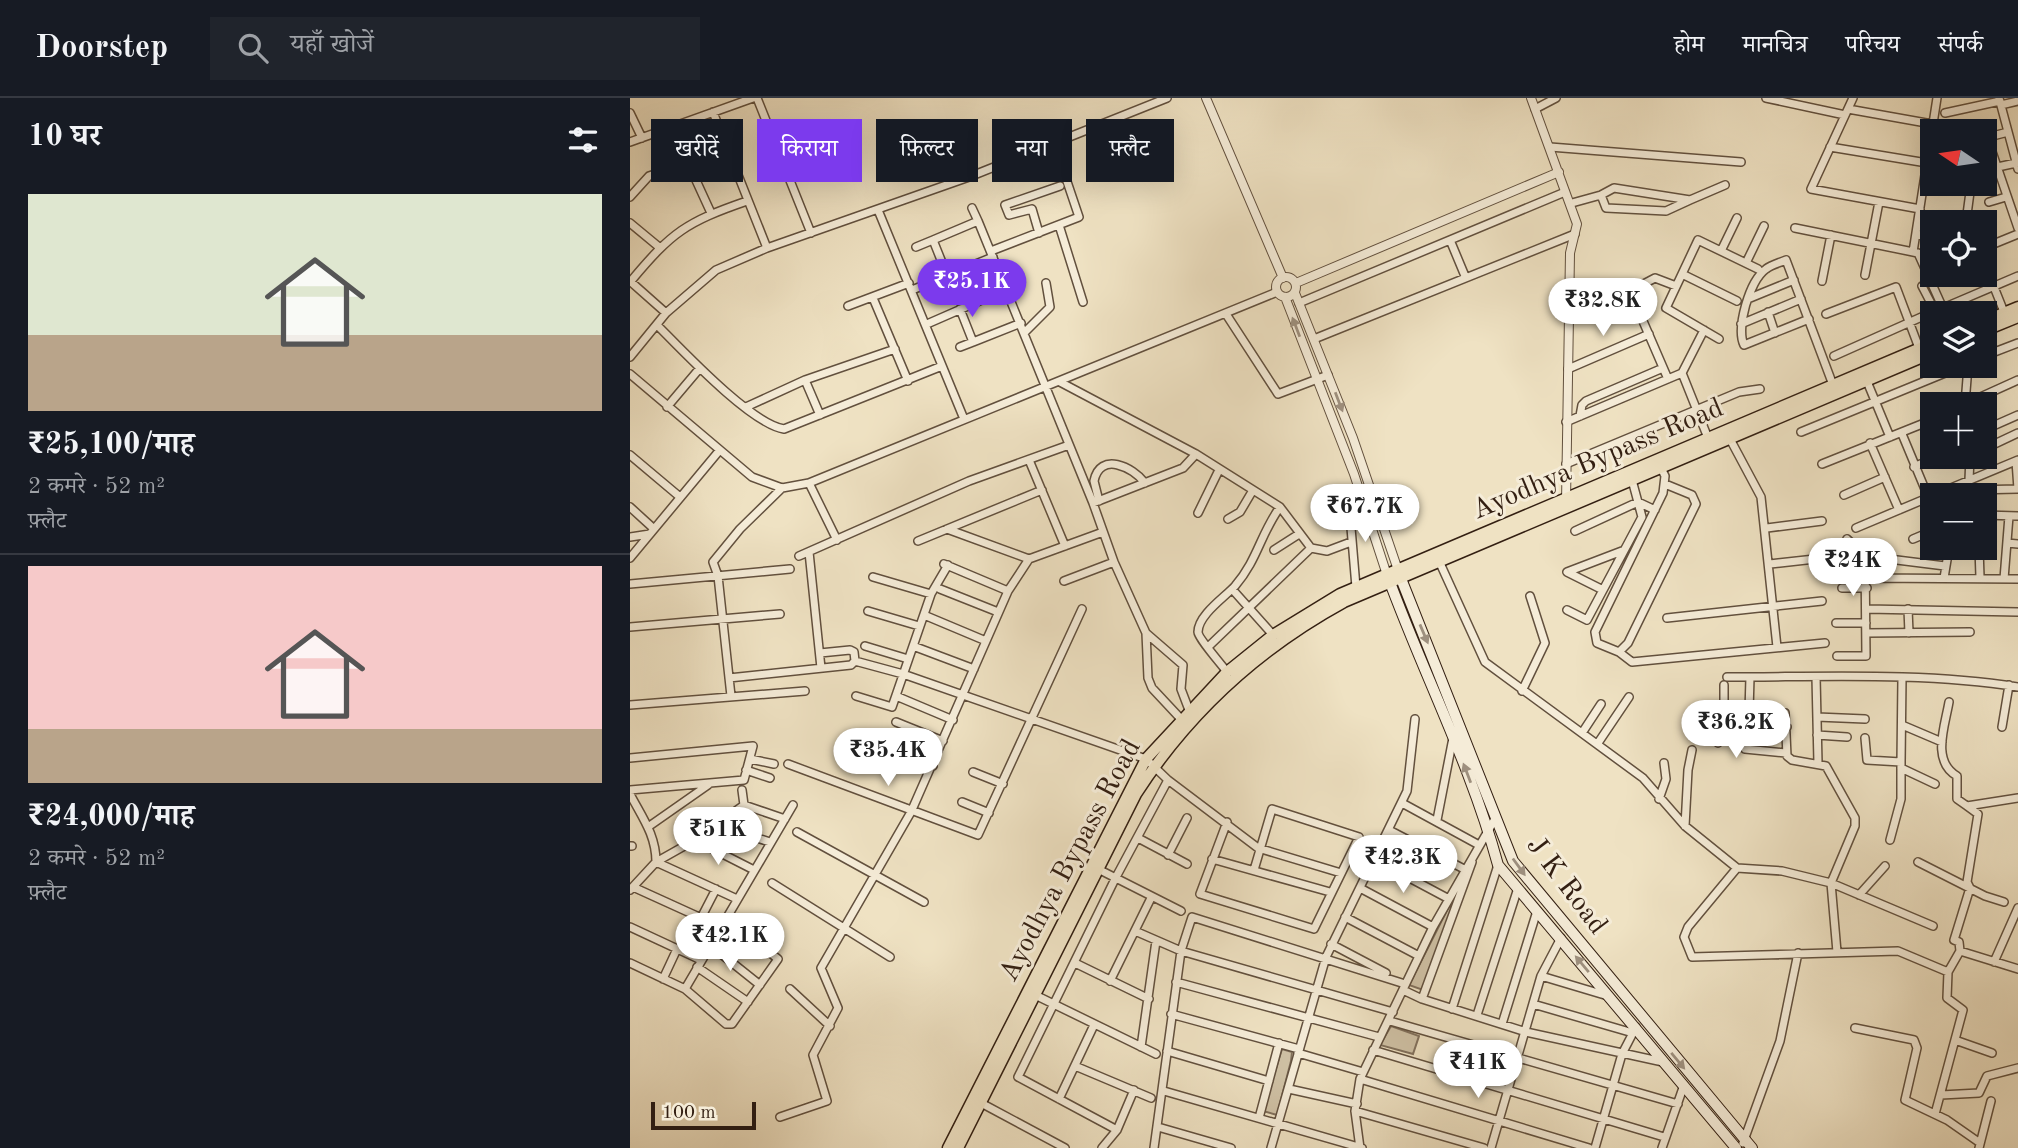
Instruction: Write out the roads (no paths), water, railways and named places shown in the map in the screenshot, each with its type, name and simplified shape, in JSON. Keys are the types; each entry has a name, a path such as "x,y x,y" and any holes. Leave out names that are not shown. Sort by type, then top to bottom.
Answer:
{"main road":[{"path":"1997,316 2018,307"},
{"path":"1997,326 2018,317"},
{"name":"Ayodhya Bypass Road","path":"948,1148 1098,869 1150,762 1243,670 1319,616 1394,576 1566,503 1632,480 1730,439 1865,377 1919,348"},
{"name":"Ayodhya Bypass Road","path":"958,1148 1032,993 1150,762 1181,719 1227,672 1273,635 1356,587 1439,561 1708,438 1833,385 1920,357"},
{"name":"J K Road","path":"1394,576 1488,829 1498,865 1739,1146"},
{"name":"J K Road","path":"1394,576 1487,793 1513,861 1663,1062 1739,1146"},
{"path":"1476,798 1487,793"}],"street":[{"path":"630,142 755,98 811,233"},
{"path":"1072,136 1167,98"},
{"path":"1206,98 1283,278"},
{"path":"1531,98 1565,192 1572,203 1577,224 1570,253 1566,503"},
{"path":"1766,98 1920,122"},
{"path":"1853,98 1811,189 1920,209"},
{"path":"1933,119 1937,98"},
{"path":"1535,109 1551,99"},
{"path":"1997,167 2017,166 2000,101"},
{"path":"1945,113 2000,101 2018,101"},
{"path":"713,112 716,119"},
{"path":"630,113 642,138"},
{"path":"1997,135 2008,132"},
{"path":"1830,146 1920,162"},
{"path":"1550,147 1741,162"},
{"path":"630,358 666,313 716,270 767,248 992,167"},
{"path":"1997,170 2018,228"},
{"path":"1296,283 1559,172"},
{"path":"630,197 651,175"},
{"path":"697,182 711,213"},
{"path":"740,182 767,248"},
{"path":"848,306 947,275 1079,217 1067,182"},
{"path":"1039,233 1032,209 1011,215 1007,213 1005,205 1059,186"},
{"path":"1601,195 1606,208 1665,211 1726,186"},
{"path":"1572,203 1601,195 1614,188 1690,200"},
{"path":"1299,303 1565,192"},
{"path":"1913,252 1922,196"},
{"path":"1989,202 2006,197"},
{"path":"666,313 630,281 659,247 683,226 747,201"},
{"path":"1865,275 1879,202"},
{"path":"972,208 1025,332 1044,387 1096,502"},
{"path":"878,210 964,419"},
{"path":"1721,251 1737,218"},
{"path":"916,247 978,221"},
{"path":"630,223 659,247"},
{"path":"1059,225 1083,302"},
{"path":"1746,263 1764,226"},
{"path":"1795,228 1920,255"},
{"path":"1314,339 1575,233"},
{"path":"1916,234 1920,235"},
{"path":"1997,244 2018,234"},
{"path":"1822,281 1831,235"},
{"path":"933,240 947,275"},
{"path":"1450,240 1465,276"},
{"path":"1720,339 1666,308 1698,240 1758,269"},
{"path":"1809,319 1744,345 1739,334 1749,299 1762,272 1786,260 1794,279 1801,299 1809,319 1833,385"},
{"path":"1682,274 1737,301"},
{"path":"1997,284 2018,276"},
{"path":"1277,292 1277,284 1283,278 1289,277 1296,283"},
{"path":"1668,379 1633,298 1636,288 1655,278 1676,286"},
{"path":"1749,299 1794,279"},
{"path":"1025,332 1050,307 1046,283"},
{"path":"1296,283 1295,293 1328,374 1394,576"},
{"path":"1826,314 1896,287 1919,348"},
{"path":"1961,301 1990,287"},
{"path":"1995,287 2004,313"},
{"path":"927,324 1007,289"},
{"path":"1277,292 1285,298 1394,576"},
{"path":"630,374 752,477 782,488 809,483 1277,292"},
{"path":"1285,298 1295,293"},
{"path":"873,298 908,381"},
{"path":"1602,310 1633,298"},
{"path":"1741,324 1801,299"},
{"path":"960,309 973,342"},
{"path":"1768,312 1775,333"},
{"path":"1226,314 1278,394 1328,374"},
{"path":"1834,356 1920,318"},
{"path":"960,347 1021,323"},
{"path":"657,325 700,368 775,428 784,429 942,366"},
{"path":"1566,422 1682,373 1704,330"},
{"path":"1568,369 1650,334"},
{"path":"1997,351 2018,342"},
{"path":"746,407 805,380 895,349"},
{"path":"667,407 700,368"},
{"path":"1580,416 1582,405 1586,401 1663,368"},
{"path":"1682,373 1708,438"},
{"path":"1865,377 1890,437"},
{"path":"1801,432 1932,378"},
{"path":"805,380 820,415"},
{"path":"1992,392 2018,380"},
{"path":"1060,382 1196,454 1280,507 1311,548 1327,551 1351,542"},
{"path":"1566,464 1739,392 1760,389"},
{"path":"1997,424 2018,415"},
{"path":"1822,464 1920,425"},
{"path":"1902,433 1914,467 1923,483"},
{"path":"1997,443 2018,433"},
{"path":"1730,439 1758,488 1767,528 1777,647"},
{"path":"1870,443 1899,510"},
{"path":"799,556 969,481 1069,444"},
{"path":"630,558 719,451"},
{"path":"630,454 680,497"},
{"path":"1096,502 1182,468 1196,454"},
{"path":"1029,460 1065,546"},
{"path":"1965,483 2017,460 2018,489 1997,490"},
{"path":"1145,483 1125,465 1117,463 1101,469 1094,481 1096,502 1114,562 1146,633 1148,678 1152,688 1181,719"},
{"path":"1914,467 1920,464"},
{"path":"1661,468 1665,484 1595,632 1597,643 1619,652 1632,662 1825,643"},
{"path":"1969,481 1970,469"},
{"path":"1198,513 1219,470"},
{"path":"1843,495 1885,477"},
{"path":"1567,610 1587,620 1642,517 1632,480"},
{"path":"809,483 837,540"},
{"path":"1619,652 1628,643 1696,503 1692,495 1665,484"},
{"path":"731,696 718,576 713,562 740,529 782,488"},
{"path":"918,541 1042,490"},
{"path":"1228,519 1240,512 1253,490"},
{"path":"1639,502 1655,510"},
{"path":"1575,531 1639,502"},
{"path":"1856,528 1920,503"},
{"path":"1349,504 1356,587"},
{"path":"630,507 652,531"},
{"path":"1227,672 1198,633 1199,629 1215,603 1232,589 1254,562 1263,531 1280,507"},
{"path":"1997,516 2018,516"},
{"path":"2004,579 2009,516"},
{"path":"1767,528 1822,521"},
{"path":"947,529 1029,559"},
{"path":"630,537 652,531"},
{"path":"780,1116 827,1101 813,1055 838,1008 821,968 911,812 1008,591 1029,559 1103,532"},
{"path":"1274,550 1298,534"},
{"path":"1913,539 1920,536"},
{"path":"1847,539 1865,556 1945,566"},
{"path":"2007,544 2018,544"},
{"path":"1208,647 1311,548"},
{"path":"1603,590 1567,572 1623,551"},
{"path":"810,552 821,668"},
{"path":"1838,656 1866,656 1865,556"},
{"path":"1770,564 1824,558"},
{"path":"1944,578 1946,560"},
{"path":"1979,560 1980,578"},
{"path":"1439,561 1485,662 1643,778 1685,826 1737,868 1782,871 1831,883 1933,926"},
{"path":"1064,581 1114,562"},
{"path":"856,696 892,707 931,594 946,565 1008,591"},
{"path":"630,584 790,569"},
{"path":"873,577 931,594"},
{"path":"1867,578 2018,579"},
{"path":"1842,588 1867,588"},
{"path":"940,589 998,612"},
{"path":"1232,589 1273,635"},
{"path":"1521,691 1545,643 1530,596"},
{"path":"1667,618 1822,601"},
{"path":"788,764 978,835 1082,609"},
{"path":"1867,609 2018,612"},
{"path":"1908,609 1909,633"},
{"path":"869,611 919,626"},
{"path":"630,627 780,614"},
{"path":"924,615 986,641"},
{"path":"1836,623 1867,623"},
{"path":"1867,633 1969,632"},
{"path":"1146,633 1183,665 1181,689 1189,710"},
{"path":"865,646 908,659"},
{"path":"913,646 974,669"},
{"path":"729,678 851,666 855,661 854,652 850,650 820,653"},
{"path":"855,661 903,674 1150,762 1168,780 1258,848 1341,873"},
{"path":"1727,677 1902,678 2014,686 2002,727"},
{"path":"1750,677 1743,726 1745,749 1786,753"},
{"path":"1816,677 1818,763"},
{"path":"1890,839 1901,799 1902,678"},
{"path":"1718,743 1717,711 1724,685"},
{"path":"630,705 805,691"},
{"path":"896,696 953,720"},
{"path":"1598,743 1629,697"},
{"path":"1935,1114 1963,1010 1947,998 1948,972 1960,951 1959,942 1954,940 1970,888 1967,882 1978,814 1957,799 1956,776 1943,761 1942,742 1949,702"},
{"path":"1582,733 1601,704"},
{"path":"1717,711 1785,713 1786,753 1792,760 1818,763 1828,769 1855,822 1831,883 1837,951"},
{"path":"1817,717 1865,719"},
{"path":"1271,1148 1326,957 1407,791 1415,719"},
{"path":"895,722 943,741"},
{"path":"1902,725 1942,742"},
{"path":"1743,726 1787,727"},
{"path":"1817,736 1847,737"},
{"path":"1437,820 1453,737"},
{"path":"1866,738 1867,760 1901,765 1935,784"},
{"path":"630,758 753,746 744,780 630,792 655,843 656,862"},
{"path":"886,747 933,766"},
{"path":"1685,826 1688,770 1692,750"},
{"path":"750,759 774,764"},
{"path":"1659,799 1666,779 1664,763"},
{"path":"747,770 770,778"},
{"path":"974,772 1003,784"},
{"path":"1117,1130 1018,1077 1115,879 1168,780"},
{"path":"648,827 710,783"},
{"path":"742,790 744,805"},
{"path":"1967,806 2018,798"},
{"path":"962,802 989,813"},
{"path":"1402,803 1479,845"},
{"path":"744,805 785,819"},
{"path":"720,927 632,886 656,862 695,840 744,805"},
{"path":"685,989 793,805"},
{"path":"1227,822 1200,894 1314,929 1359,837 1272,809 1258,848 1254,870"},
{"path":"630,816 642,818"},
{"path":"1422,999 1479,845 1496,817"},
{"path":"1168,855 1188,818"},
{"path":"715,825 770,842"},
{"path":"1389,830 1464,869"},
{"path":"797,832 923,902"},
{"path":"1138,838 1187,864"},
{"path":"695,840 754,870"},
{"path":"1164,1091 1361,1148 1356,1108 1361,1075 1379,1037 1390,1021 1433,927 1464,869 1475,855"},
{"path":"1212,859 1330,892"},
{"path":"1374,859 1449,899"},
{"path":"656,862 737,899"},
{"path":"1918,862 2004,902"},
{"path":"1452,1009 1498,865"},
{"path":"1859,895 1885,866"},
{"path":"1737,868 1688,927 1685,937 1688,952 1692,957 1898,951 1948,972"},
{"path":"1098,869 1181,911"},
{"path":"772,883 890,957"},
{"path":"1360,888 1433,927"},
{"path":"1477,1015 1518,888"},
{"path":"701,918 716,889"},
{"path":"1110,981 1151,898"},
{"path":"1994,962 2018,908"},
{"path":"1502,1024 1537,911"},
{"path":"1154,1148 1164,1091 1171,1014 1181,951 1192,917 1326,957 1404,987"},
{"path":"1345,917 1419,956"},
{"path":"630,963 685,989 730,1024 778,959 726,918"},
{"path":"630,927 677,949 748,1002"},
{"path":"1135,932 1181,951 1393,1012"},
{"path":"1491,1148 1541,976 1561,938"},
{"path":"1141,1047 1156,942"},
{"path":"710,944 760,985"},
{"path":"1331,944 1422,999 1526,1032 1663,1062"},
{"path":"663,979 677,949"},
{"path":"1960,951 2018,969"},
{"path":"1739,1146 1780,1041 1798,953"},
{"path":"1075,963 1149,999"},
{"path":"1541,976 1609,997"},
{"path":"1176,982 1379,1037"},
{"path":"790,989 830,1026"},
{"path":"1032,993 1156,1054"},
{"path":"1534,1004 1641,1031 1622,1054 1595,1148"},
{"path":"1171,1014 1279,1043 1361,1075 1589,1148"},
{"path":"1390,1021 1678,1104"},
{"path":"1059,1099 1094,1025"},
{"path":"1855,1028 1914,1040 1917,1048 1905,1100 1935,1114 1980,1145 1991,1101"},
{"path":"1955,1041 1992,1053"},
{"path":"1259,1118 1279,1043"},
{"path":"1373,1050 1664,1136"},
{"path":"1167,1051 1269,1081"},
{"path":"1075,1066 1151,1098"},
{"path":"1941,1095 1979,1093 1987,1076 2018,1068"},
{"path":"1662,1148 1664,1136 1670,1132 1684,1085"},
{"path":"1289,1089 1484,1148"},
{"path":"1102,1148 1117,1130 1134,1090"},
{"path":"981,1103 1065,1148"},
{"path":"1158,1127 1231,1148"}]}
